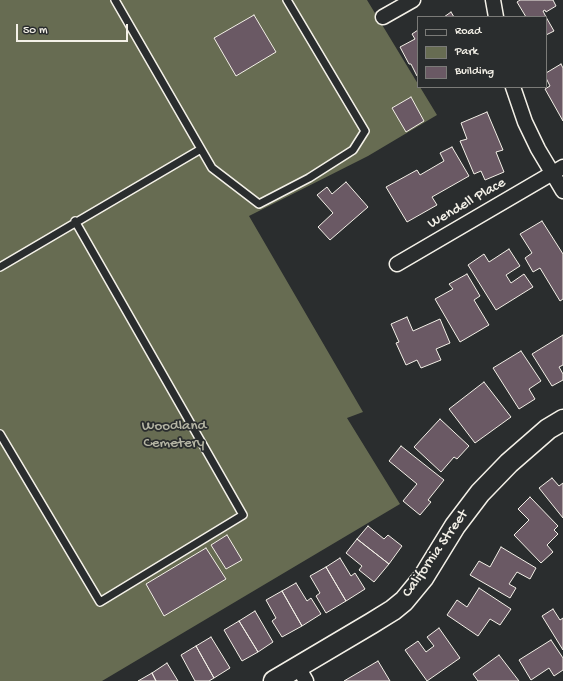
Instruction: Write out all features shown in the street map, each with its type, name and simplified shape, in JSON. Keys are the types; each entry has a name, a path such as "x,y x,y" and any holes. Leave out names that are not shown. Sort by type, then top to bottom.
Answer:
{"street":[{"path":"384,18 413,0"},
{"path":"493,0 496,16"},
{"path":"513,88 525,122 558,170 563,191"},
{"name":"Wendell Place","path":"397,264 558,170"},
{"name":"California Street","path":"274,681 302,674 404,601 423,578 455,526 480,493 514,458 548,429 563,420"}],"lane":[{"path":"115,0 212,168 259,204 309,178 353,150 365,131 287,0"},
{"path":"0,266 201,149"},
{"path":"0,434 100,602 243,515 76,221"}],"green space":[{"name":"Woodland Cemetery","path":"0,0 367,0 417,82 417,88 421,88 437,115 368,156 249,216 363,412 347,418 400,504 102,681 0,681"}],"building":[{"path":"520,0 553,0 556,6 546,12 545,10 543,11 546,16 525,16 517,2"},
{"path":"451,12 453,16 445,16"},
{"path":"254,15 276,52 236,76 214,38"},
{"path":"547,19 554,31 547,34"},
{"path":"417,31 417,76 400,47 415,39 412,34"},
{"path":"561,64 563,68 563,121 545,89 550,86 547,80 547,72"},
{"path":"411,97 424,121 406,132 392,108"},
{"path":"487,112 503,150 496,152 504,172 485,180 481,171 474,174 460,141 467,139 461,123"},
{"path":"452,147 469,176 432,197 437,205 407,222 386,187 417,170 420,175 444,161 440,153"},
{"path":"346,182 368,207 330,240 318,227 333,213 317,195 327,187 332,194"},
{"path":"542,221 563,254 563,299 560,301 540,268 533,272 525,258 532,253 520,234"},
{"path":"509,249 520,266 506,275 511,283 524,274 533,287 496,310 468,265 484,254 489,262"},
{"path":"467,274 480,296 474,300 489,325 460,342 435,299 453,289 449,284"},
{"path":"407,317 413,331 440,319 450,343 436,349 441,360 421,368 417,360 406,365 396,343 399,342 391,324"},
{"path":"563,335 563,365 559,367 563,374 563,380 552,386 532,354"},
{"path":"521,351 541,381 529,389 535,399 519,409 493,368"},
{"path":"484,382 511,417 475,443 449,409"},
{"path":"440,419 469,446 457,459 454,457 441,472 414,447"},
{"path":"401,446 444,480 428,500 431,502 420,515 403,501 417,484 389,461"},
{"path":"552,478 559,486 563,483 563,518 539,488"},
{"path":"530,497 558,526 554,530 558,534 547,545 553,552 541,563 514,535 529,520 518,509"},
{"path":"368,526 384,539 388,535 402,546 389,564 357,539"},
{"path":"227,535 242,560 226,569 211,545"},
{"path":"357,539 389,564 374,582 359,570 362,566 346,553"},
{"path":"501,547 536,568 530,579 517,572 509,584 516,588 510,598 470,575 479,561 490,567"},
{"path":"206,548 226,579 164,616 146,584"},
{"path":"340,558 351,576 355,573 365,589 346,601 326,567"},
{"path":"326,567 346,601 326,613 316,596 320,593 310,576"},
{"path":"296,583 307,601 311,598 321,614 302,626 282,591"},
{"path":"479,588 511,609 500,625 490,619 478,636 447,615 457,600 467,607"},
{"path":"282,591 302,626 282,637 272,621 276,618 266,600"},
{"path":"553,609 560,620 563,618 563,650 542,616"},
{"path":"255,611 273,642 258,652 239,621"},
{"path":"239,621 258,652 242,661 224,630"},
{"path":"439,628 460,658 427,681 405,650 418,641 426,652 434,646 427,637"},
{"path":"211,637 230,668 214,678 196,646"},
{"path":"551,640 563,658 563,670 554,676 549,668 531,680 519,660"},
{"path":"196,646 214,678 209,681 195,681 181,655"},
{"path":"499,655 519,681 478,681 473,674"},
{"path":"378,661 390,681 344,681"},
{"path":"167,663 178,681 156,681 152,673"},
{"path":"152,673 156,681 138,681"}]}
